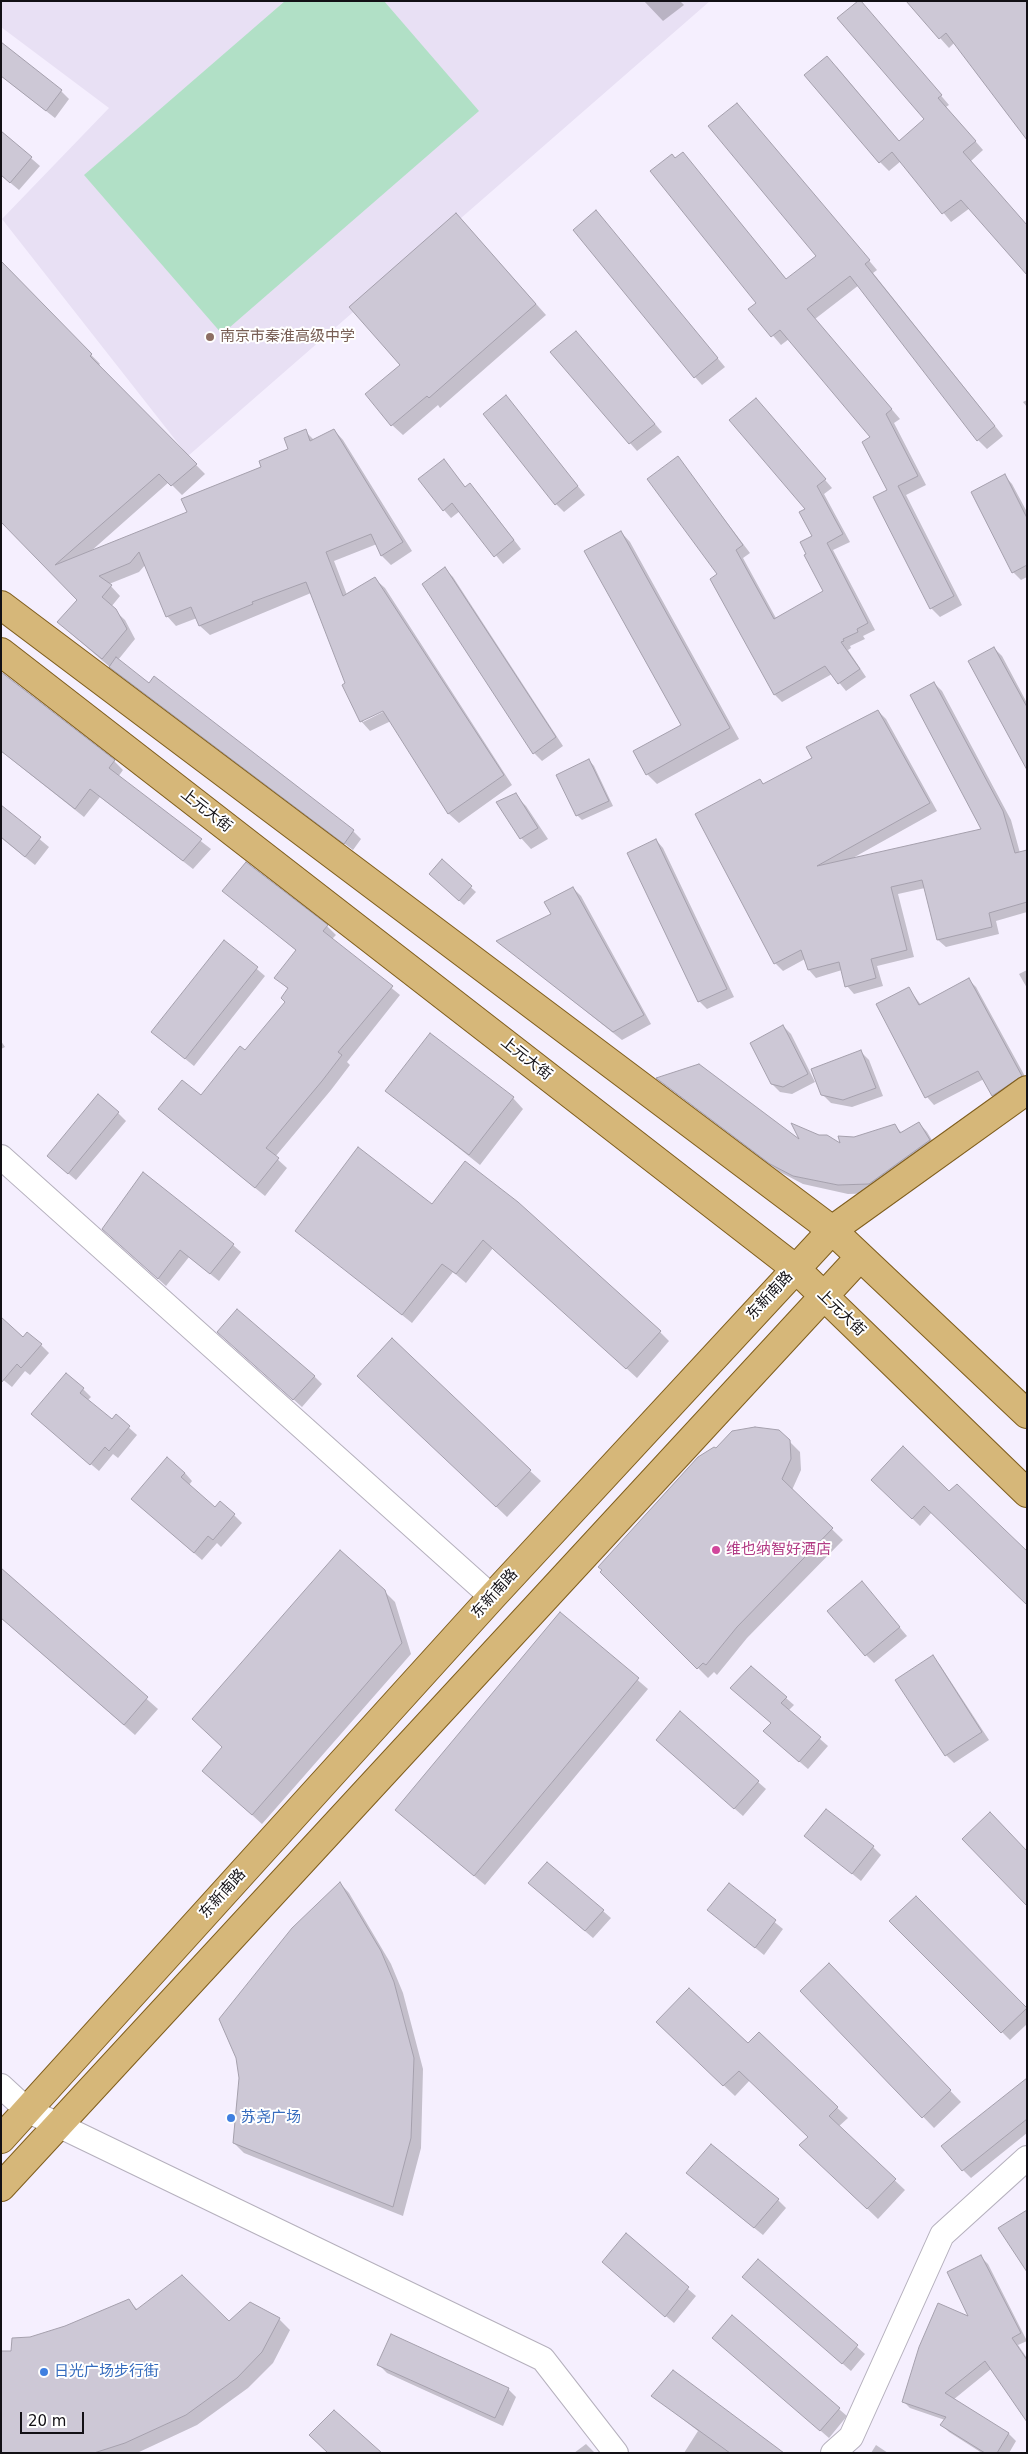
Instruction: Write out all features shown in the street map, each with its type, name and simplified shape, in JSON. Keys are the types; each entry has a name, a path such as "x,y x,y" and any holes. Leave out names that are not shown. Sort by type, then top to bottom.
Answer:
{"main road":[{"path":"1,605 832,1230 1027,1414"},
{"name":"上元大街","path":"1,652 796,1269 1027,1493"},
{"name":"东新南路","path":"1,2139 492,1597 832,1230 1027,1090"},
{"path":"1,2187 860,1257"}],"street":[{"path":"1,1157 492,1597"},
{"path":"1,2086 27,2110 543,2359 616,2453"},
{"path":"833,2453 851,2437 942,2235 1027,2158"}],"shaded area":[{"name":"南京市秦淮高级中学","path":"1,1 710,1 188,456 2,219 109,108 1,27"}],"green space":[{"path":"285,1 384,1 479,111 222,334 84,175"}],"building":[{"path":"858,1 861,1 942,95 938,98 976,141 963,152 1027,225 1027,275 961,200 942,214 892,152 879,163 804,75 827,56 899,141 924,119 837,18"},
{"path":"906,1 1027,1 1027,140 946,33 939,39"},
{"path":"1,42 62,90 46,111 1,76"},
{"path":"737,103 870,260 865,264 995,426 977,441 850,276 807,309 892,409 886,414 918,476 898,486 954,596 930,609 873,497 887,490 862,442 870,437 780,330 771,337 748,309 756,303 650,171 672,154 675,158 683,152 786,279 816,256 708,126"},
{"path":"1,131 32,157 10,183 1,175"},
{"path":"596,210 718,358 694,378 573,230"},
{"path":"456,213 536,304 429,398 427,396 391,426 365,394 400,365 349,307"},
{"path":"1,261 92,354 90,356 197,464 171,486 159,474 55,565 187,512 181,499 261,467 259,461 288,449 284,438 306,429 310,441 334,429 403,542 381,556 371,534 326,552 343,596 375,577 504,775 448,814 383,711 360,722 342,685 345,683 306,582 252,602 253,604 199,626 191,607 166,617 139,552 130,563 99,576 112,585 102,597 116,609 127,629 102,659 57,622 77,600 1,522"},
{"path":"576,331 655,424 629,444 550,352"},
{"path":"506,395 578,486 555,505 483,414"},
{"path":"756,398 826,479 817,486 843,534 827,543 868,623 857,629 858,632 843,639 844,641 841,642 860,669 838,684 825,666 774,695 710,579 717,574 647,479 678,456 743,545 736,550 774,619 823,591 804,555 806,554 800,542 812,536 799,512 805,509 729,420"},
{"path":"444,459 465,487 470,483 514,540 494,557 452,503 443,511 418,479"},
{"path":"1005,474 1027,518 1027,565 1012,573 971,492"},
{"path":"621,531 730,728 646,775 633,751 681,725 584,551"},
{"path":"445,567 556,737 533,754 422,584"},
{"path":"994,647 1027,707 1027,770 968,661"},
{"path":"116,657 149,683 154,676 354,830 344,844 109,667"},
{"path":"1,672 115,760 109,768 202,839 183,861 90,789 75,809 1,751"},
{"path":"934,682 1003,811 1015,853 1027,850 1027,902 989,913 992,927 937,940 922,880 891,887 907,950 871,959 876,978 845,987 839,962 808,970 801,950 774,964 695,814 760,779 763,784 812,758 806,747 878,710 930,803 817,866 981,829 910,695"},
{"path":"589,759 609,801 576,816 556,775"},
{"path":"516,793 538,828 520,839 496,802"},
{"path":"1,805 41,837 25,857 1,837"},
{"path":"656,839 727,989 698,1002 627,853"},
{"path":"442,859 472,886 459,901 429,874"},
{"path":"246,862 328,925 323,931 393,986 338,1052 342,1055 322,1081 266,1148 279,1158 255,1188 158,1109 182,1080 201,1095 240,1046 245,1050 285,1002 281,998 288,988 274,978 296,950 222,891"},
{"path":"573,887 644,1015 613,1032 496,941 551,914 544,902"},
{"path":"224,940 258,967 185,1059 151,1032"},
{"path":"969,978 1022,1076 992,1096 978,1071 925,1098 876,1004 909,987 919,1005"},
{"path":"783,1025 808,1074 783,1087 771,1084 750,1043"},
{"path":"430,1033 514,1097 469,1155 385,1091"},
{"path":"861,1050 876,1088 843,1100 821,1095 811,1069"},
{"path":"699,1064 799,1139 791,1123 819,1135 827,1135 840,1143 838,1136 854,1137 895,1124 900,1133 919,1122 930,1140 869,1184 838,1185 793,1176 770,1164 656,1078"},
{"path":"98,1094 119,1112 68,1174 47,1156"},
{"path":"358,1147 432,1204 465,1161 518,1202 661,1331 626,1369 483,1240 456,1274 442,1264 402,1315 295,1231"},
{"path":"143,1172 234,1244 210,1274 180,1250 158,1279 102,1229"},
{"path":"237,1309 315,1376 293,1400 217,1332"},
{"path":"1,1317 23,1337 27,1332 42,1344 21,1368 17,1364 1,1383"},
{"path":"392,1338 531,1470 496,1507 357,1376"},
{"path":"66,1373 84,1388 80,1393 112,1419 116,1414 130,1426 109,1451 105,1447 90,1465 31,1414"},
{"name":"维也纳智好酒店","path":"755,1427 779,1430 790,1440 791,1459 782,1479 833,1528 737,1627 706,1665 703,1663 697,1669 600,1572 602,1570 598,1567 698,1457 714,1447 716,1448 732,1431"},
{"path":"903,1446 949,1491 957,1484 1027,1551 1027,1605 924,1506 912,1519 871,1480"},
{"path":"167,1457 185,1473 181,1477 215,1507 220,1501 235,1514 213,1540 208,1536 194,1553 131,1499"},
{"path":"340,1550 385,1590 402,1643 252,1815 202,1771 222,1747 192,1719"},
{"path":"1,1568 148,1697 124,1725 1,1618"},
{"path":"862,1581 900,1627 865,1656 827,1611"},
{"path":"560,1612 639,1678 474,1876 395,1810"},
{"path":"933,1655 982,1732 945,1756 895,1680"},
{"path":"751,1666 787,1697 781,1703 821,1737 799,1762 763,1731 771,1723 730,1688"},
{"path":"680,1711 759,1781 734,1809 656,1740"},
{"path":"826,1809 874,1846 852,1874 804,1836"},
{"path":"990,1812 1027,1851 1027,1906 962,1839"},
{"path":"547,1862 604,1910 585,1931 528,1883"},
{"path":"340,1882 381,1951 394,1982 414,2058 411,2138 393,2207 233,2143 239,2078 236,2058 219,2019 292,1928"},
{"path":"729,1883 776,1920 755,1948 707,1910"},
{"path":"916,1896 1027,2008 1001,2033 889,1921"},
{"path":"829,1963 951,2090 922,2118 800,1991"},
{"path":"689,1988 748,2043 759,2032 838,2107 829,2116 896,2179 867,2209 799,2145 808,2137 739,2071 723,2086 656,2022"},
{"path":"1027,2078 1027,2119 962,2171 941,2146"},
{"path":"711,2144 779,2199 754,2228 686,2173"},
{"path":"1027,2210 1027,2272 998,2228"},
{"path":"626,2233 689,2287 665,2317 602,2262"},
{"path":"981,2255 1021,2333 1012,2338 1027,2360 1027,2422 985,2361 945,2393 1009,2433 997,2453 985,2453 940,2425 946,2417 902,2402 919,2347 938,2303 968,2316 947,2272"},
{"path":"758,2259 858,2345 842,2364 742,2277"},
{"path":"182,2275 229,2321 250,2302 280,2318 262,2352 237,2378 186,2415 125,2443 94,2453 1,2453 1,2351 11,2351 12,2338 30,2337 65,2326 129,2299 136,2310"},
{"path":"732,2315 840,2408 820,2431 712,2338"},
{"path":"391,2334 509,2388 495,2418 377,2365"},
{"path":"673,2370 784,2453 730,2453 651,2396"},
{"path":"334,2410 382,2453 328,2453 309,2435"}],"place":[{"name":"南京市秦淮高级中学","path":"210,337"},
{"name":"维也纳智好酒店","path":"716,1550"},
{"name":"苏尧广场","path":"231,2118"},
{"name":"日光广场步行街","path":"44,2372"}]}
